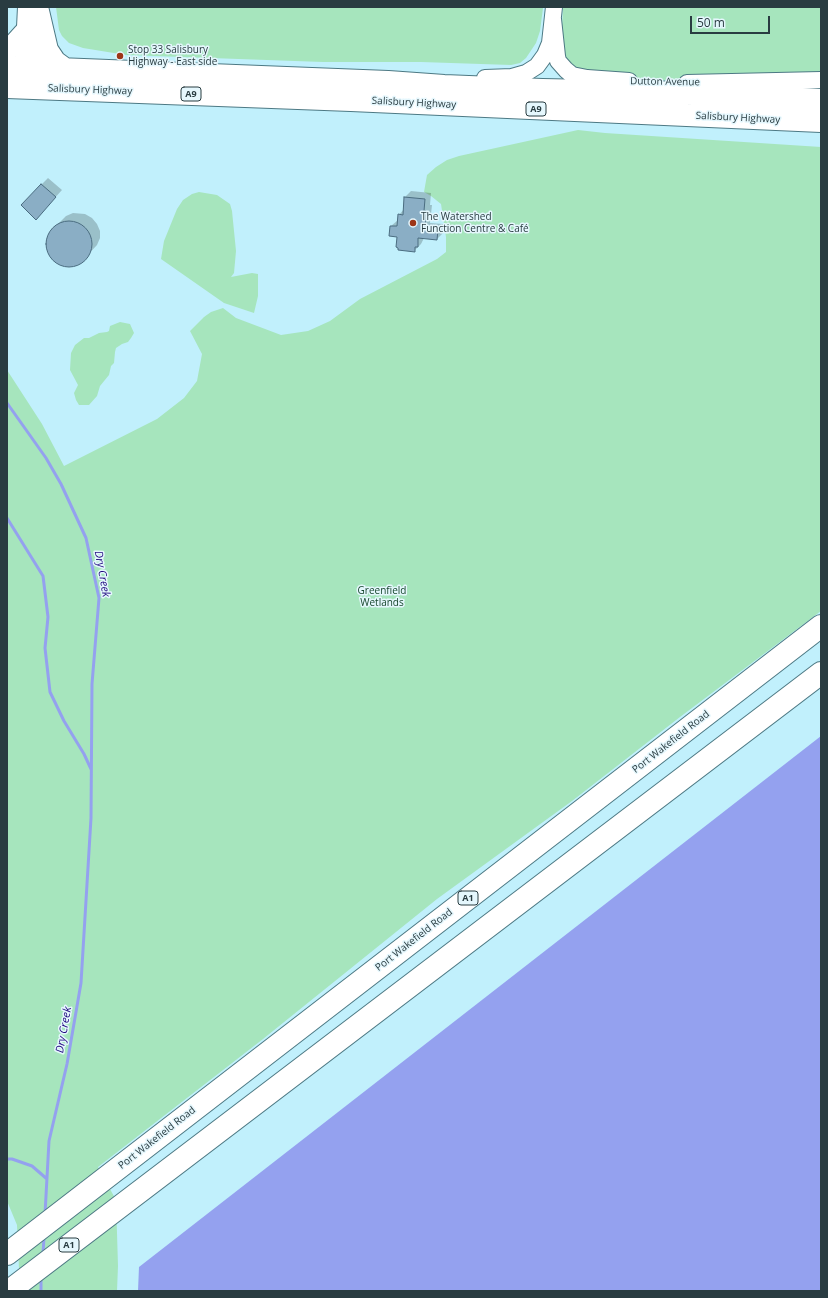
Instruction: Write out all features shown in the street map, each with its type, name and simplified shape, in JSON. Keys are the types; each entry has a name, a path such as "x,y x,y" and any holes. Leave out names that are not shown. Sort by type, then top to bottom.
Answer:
{"highway":[{"path":"37,7 47,50 55,62 66,70"},
{"path":"7,49 15,44 24,34"},
{"name":"Salisbury Highway","path":"7,87 24,73 66,70 387,92 687,115 816,122"},
{"name":"Salisbury Highway","path":"24,73 387,92 444,86 689,93 821,100"},
{"path":"689,93 821,84"},
{"name":"Port Wakefield Road","path":"7,1254 821,626"},
{"name":"A1","path":"9,1291 821,673"}],"street":[{"path":"24,73 26,7"},
{"path":"24,73 37,7"},
{"name":"Dutton Avenue","path":"554,13 557,56 562,66 572,75 614,81 695,83 821,80"},
{"name":"Dutton Avenue","path":"387,92 417,77 506,78 520,76 537,66 545,55 550,43 554,13"}],"green space":[{"path":"56,7 543,8 540,31 536,43 526,58 520,63 511,65 421,62 323,62 126,55 83,48 69,43 62,36 59,30"},
{"path":"563,7 821,7 821,77 699,81 611,79 581,72 565,60 561,50"},
{"name":"Greenfield Wetlands","path":"578,130 821,147 821,611 680,717 572,801 437,899 263,1039 98,1167 116,1200 118,1266 117,1291 20,1291 17,1225 7,1201 7,370 42,424 64,466 157,419 184,398 197,381 202,354 190,331 211,312 223,308 236,318 281,335 308,331 330,321 360,299 437,259 446,252 446,237 441,204 424,192 427,175 436,167 447,160 459,156"},
{"path":"199,192 217,195 230,204 236,251 234,273 231,277 252,273 258,274 258,296 254,313 224,303 161,259 164,241 177,209 183,200 192,194"},
{"path":"120,322 130,324 134,333 128,342 116,348 114,363 111,366 109,375 100,386 97,396 89,405 79,405 74,393 78,385 70,370 71,353 75,345 84,338 89,338 99,333 107,332 109,331 110,326"}],"water":[{"path":"821,736 821,1291 138,1291 139,1267"}],"building":[{"path":"41,184 56,197 36,220 21,205"},
{"name":"The Watershed Function Centre & Café","path":"404,197 425,199 425,229 438,230 437,240 418,238 418,247 415,247 415,252 398,250 396,247 397,237 389,236 390,226 397,226 398,214 403,215"},
{"path":"69,221 82,225 88,231 92,244 88,257 82,263 69,267 56,263 50,257 46,244 50,231 56,225"}],"waterway":[{"name":"Dry Creek","path":"7,403 46,458 61,484 86,538 99,598 92,684 91,818 81,983 67,1064 49,1141 45,1214"},
{"name":"Dry Creek","path":"7,518 43,576 48,617 45,648 50,692 64,721 84,754 91,769"},
{"path":"7,1159 12,1159 32,1166 47,1179"},
{"name":"Dry Creek","path":"43,1254 44,1237"},
{"name":"Dry Creek","path":"41,1277 41,1291"}],"place":[{"name":"Stop 33 Salisbury Highway - East side","path":"120,56"},
{"name":"The Watershed Function Centre & Café","path":"413,223"}]}
